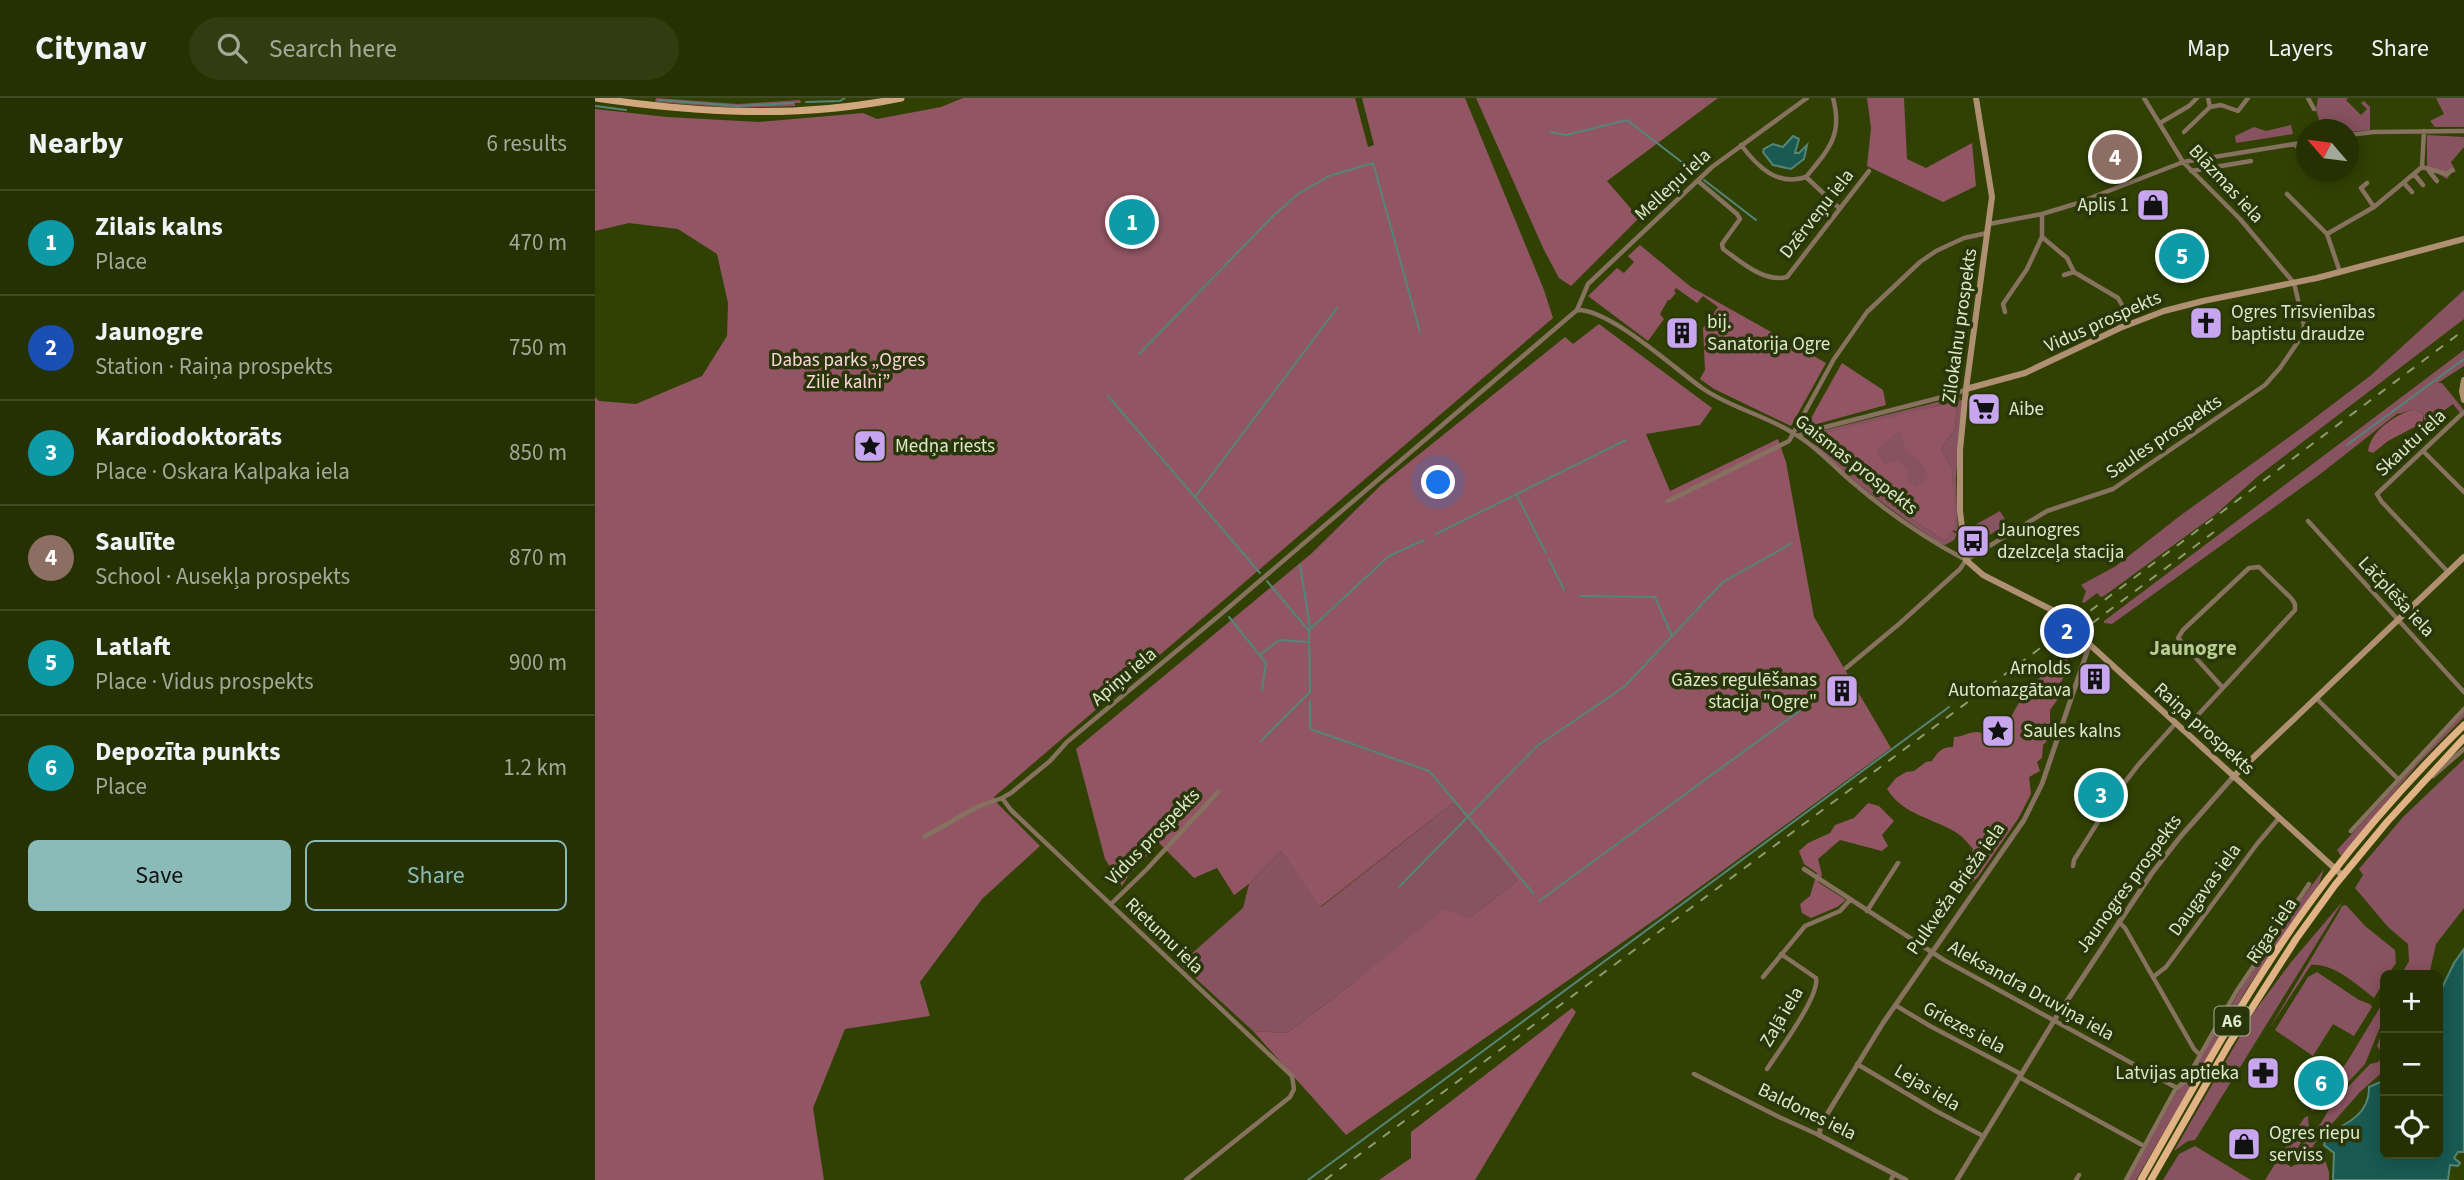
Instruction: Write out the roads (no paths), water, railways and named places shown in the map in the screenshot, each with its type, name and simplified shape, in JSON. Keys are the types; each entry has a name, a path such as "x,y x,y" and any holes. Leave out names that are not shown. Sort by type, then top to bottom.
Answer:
{"highway":[{"name":"Rīgas iela","path":"2141,1180 2253,987 2295,924 2336,869 2406,785 2464,725"},
{"name":"Rīgas iela","path":"2151,1180 2228,1044 2295,940 2412,792 2464,738"},
{"path":"2406,785 2412,792"}],"main road":[{"path":"595,98 652,106 765,113 901,98"},
{"name":"Zilokalnu prospekts","path":"1966,560 1961,534 1959,484 1966,389 1992,186 1976,98"},
{"name":"Vidus prospekts","path":"1966,389 2025,373 2120,328 2190,304 2294,283 2464,239"},
{"path":"2464,380 2464,400"},
{"name":"Jaunogres prospekts","path":"2233,777 2464,557"},
{"name":"Gaismas prospekts","path":"1966,560 1983,575 2043,605"},
{"name":"Raiņa prospekts","path":"2043,605 2062,618 2089,646 2343,876"}],"street":[{"name":"Melleņu iela","path":"1577,310 1588,284 1697,181 1741,145 1807,98"},
{"path":"1741,145 1755,163 1769,174 1788,179 1806,177 1823,156 1833,136 1838,120 1833,98"},
{"name":"Blāzmas iela","path":"2144,98 2183,162 2241,219 2294,283"},
{"path":"2160,123 2197,98"},
{"path":"2208,98 2210,107"},
{"path":"2184,132 2210,107 2221,105 2238,111 2248,98"},
{"path":"2308,98 2315,109"},
{"path":"2326,234 2374,207 2422,167 2424,131"},
{"path":"2359,134 2464,131"},
{"path":"1989,224 2042,214 2095,197 2183,162 2295,144"},
{"path":"2191,170 2251,161"},
{"path":"2422,167 2447,174 2452,170"},
{"path":"2428,170 2437,181"},
{"name":"Dzērveņu iela","path":"1697,181 1740,219 1722,244 1723,248 1751,269 1779,279 1787,277 1869,171"},
{"path":"2414,174 2423,185"},
{"path":"1806,177 1839,208"},
{"path":"2367,183 2361,188 2374,207"},
{"path":"2405,183 2412,192"},
{"path":"2287,194 2326,234 2340,272"},
{"path":"2005,312 2003,304 2027,268 2042,237 2042,214"},
{"path":"1668,501 1789,441 1796,434 1830,366 1867,313 1920,262 1936,251 1964,238 1988,233"},
{"path":"2042,237 2067,258 2074,272 2118,298 2122,305 2120,328"},
{"path":"2064,275 2074,272"},
{"name":"Saules prospekts","path":"1846,668 1899,624 1960,569 1966,560 2047,511 2105,493 2123,483 2265,385 2302,336 2304,325 2294,283"},
{"name":"Gaismas prospekts","path":"1577,310 1598,315 1623,329 1705,390 1796,434 1888,511 1940,547 1966,560"},
{"name":"Apiņu iela","path":"924,837 977,807 1002,798 1049,761 1067,742 1577,310"},
{"name":"Vidus prospekts","path":"1796,434 1966,389"},
{"name":"Skautu iela","path":"2448,572 2377,494 2464,412"},
{"path":"2423,450 2464,492"},
{"name":"Lāčplēša iela","path":"2308,521 2464,692"},
{"path":"2183,731 2295,610 2291,598 2259,567 2254,566 2239,577 2183,630 2178,638 2222,687"},
{"name":"Pulkveža Brieža iela","path":"1819,1135 1821,1125 1895,1004 2016,833 2031,807 2042,784 2089,646"},
{"path":"2316,698 2398,779"},
{"path":"2351,831 2464,709"},
{"path":"2073,866 2074,860 2115,795 2175,724"},
{"path":"2418,786 2464,749"},
{"name":"Jaunogres prospekts","path":"1957,1180 2055,1019 2119,922 2168,852 2233,777"},
{"name":"Vidus prospekts","path":"1111,904 1218,792"},
{"name":"Rietumu iela","path":"1002,798 1292,1076 1294,1089 1290,1097 1186,1180"},
{"name":"Daugavas iela","path":"2153,977 2166,967 2279,818"},
{"path":"1867,911 1898,863"},
{"name":"Aleksandra Druviņa iela","path":"1804,869 1931,952 2177,1088"},
{"name":"Rīgas iela","path":"2144,1146 2251,969 2309,884"},
{"name":"Zaļā iela","path":"1763,977 1805,926 1840,911 1850,900"},
{"path":"2119,922 2200,1055"},
{"name":"Zaļā iela","path":"1767,1069 1818,983 1816,978 1781,954"},
{"name":"Griezes iela","path":"1895,1004 2144,1146"},
{"name":"Lejas iela","path":"1857,1064 1983,1136"},
{"name":"Baldones iela","path":"1694,1074 1819,1135 1893,1177 1906,1180"},
{"path":"2126,1180 2144,1146"}],"water":[{"path":"1793,136 1799,139 1795,153 1799,153 1807,145 1804,159 1791,169 1773,165 1763,152 1764,149 1773,144 1783,147"},
{"path":"2464,949 2464,1152 2458,1152 2454,1158 2460,1163 2458,1166 2450,1165 2448,1180 2333,1180 2334,1153 2324,1145 2327,1133 2343,1126 2362,1111 2369,1087 2380,1082 2380,1159 2443,1159 2443,986"}],"waterway":[{"path":"806,102 840,101 845,98"},
{"path":"659,100 738,106 793,103"},
{"path":"595,106 626,110"},
{"path":"1550,132 1566,135 1627,120 1696,173"},
{"path":"1139,354 1273,216 1298,194 1329,176 1373,163 1420,332"},
{"path":"1704,180 1756,220"},
{"path":"1195,497 1337,308"},
{"path":"2347,445 2464,359"},
{"path":"1108,396 1260,573"},
{"path":"1436,534 1626,440"},
{"path":"1516,494 1546,553"},
{"path":"1310,629 1389,556 1424,540"},
{"path":"1399,887 1537,746 1624,687 1723,582 1792,543"},
{"path":"1549,559 1564,590"},
{"path":"1300,565 1310,627"},
{"path":"1261,741 1310,692 1309,631 1267,581"},
{"path":"1580,596 1655,597 1672,636"},
{"path":"1229,617 1266,663 1262,690"},
{"path":"1261,654 1279,640 1309,642"},
{"path":"1310,701 1310,727 1313,730 1429,771 1533,893"},
{"path":"1539,901 1806,706"},
{"path":"1308,1180 1949,707"},
{"path":"2243,774 2252,766"}],"railway":[{"path":"1325,1180 2464,330"},
{"path":"2063,645 2214,532"}],"place":[{"name":"Saulīte","path":"2115,157"},
{"name":"Aplis 1","path":"2153,205"},
{"name":"Zilais kalns","path":"1132,222"},
{"name":"Latlaft","path":"2182,256"},
{"name":"Ogres Trīsvienības baptistu draudze","path":"2206,323"},
{"name":"bij. Sanatorija Ogre","path":"1682,333"},
{"name":"Aibe","path":"1984,409"},
{"name":"Medņa riests","path":"870,446"},
{"name":"Jaunogres dzelzceļa stacija","path":"1973,541"},
{"name":"Jaunogre","path":"2067,631"},
{"name":"Arnolds Automazgātava","path":"2095,679"},
{"name":"Gāzes regulēšanas stacija \"Ogre\"","path":"1842,691"},
{"name":"Saules kalns","path":"1998,731"},
{"name":"Kardiodoktorāts","path":"2101,795"},
{"name":"Latvijas aptieka","path":"2263,1073"},
{"name":"Depozīta punkts","path":"2321,1083"},
{"name":"Ogres riepu serviss","path":"2244,1144"}],"district":[{"name":"Jaunogre","path":"2193,648"}],"park label":[{"name":"Dabas parks „Ogres Zilie kalni”","path":"848,371"}]}
